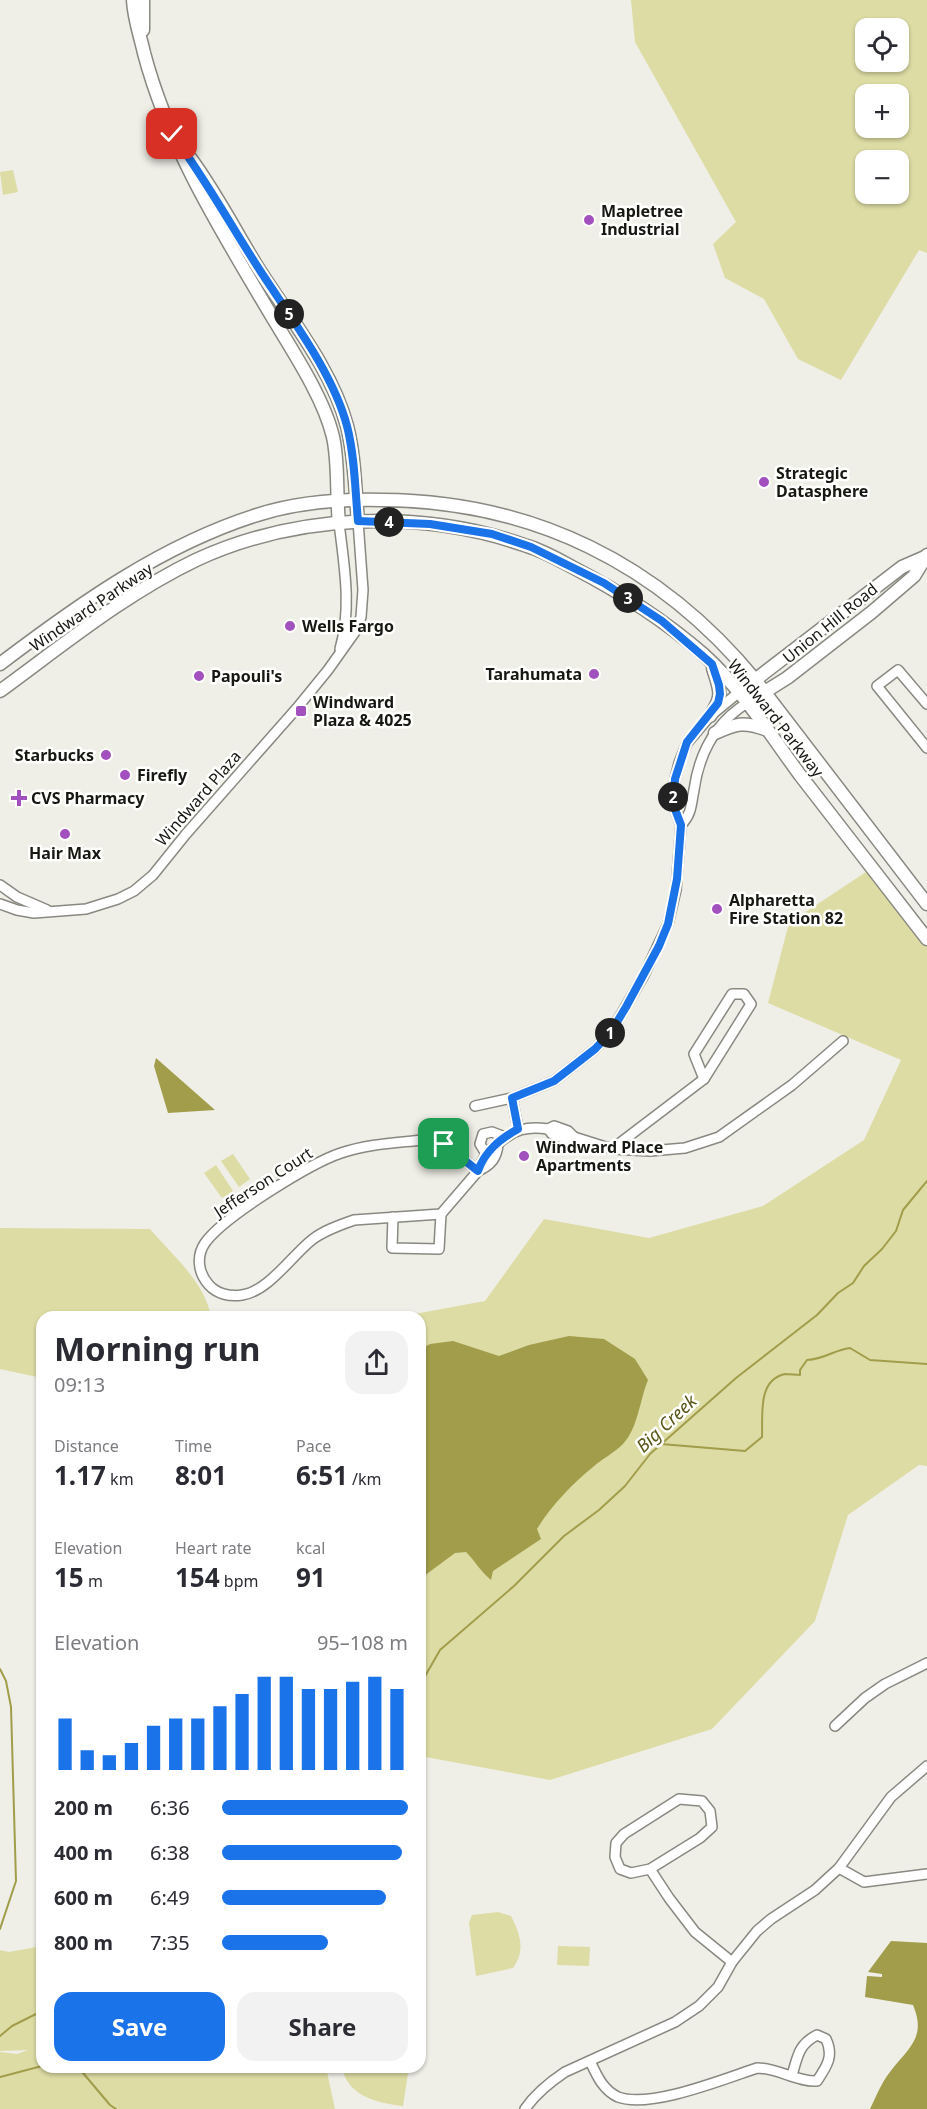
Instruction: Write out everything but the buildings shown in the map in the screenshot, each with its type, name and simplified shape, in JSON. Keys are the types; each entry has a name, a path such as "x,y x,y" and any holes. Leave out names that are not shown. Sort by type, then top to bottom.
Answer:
{"main road":[{"path":"133,0 135,21 156,96 172,134 197,167 259,270 306,341 336,396 349,435 358,521"},
{"path":"143,0 143,49"},
{"name":"Windward Plaza","path":"172,134 195,183 307,376 327,418 333,438 339,523"},
{"name":"Windward Parkway","path":"0,664 66,614 168,551 256,515 280,509 356,499 436,502 473,508 523,521 566,537 635,572 675,600 707,627 756,681 927,904"},
{"name":"Windward Parkway","path":"0,691 150,584 200,559 243,543 290,531 358,521 430,524 492,534 531,547 604,583 662,621 712,664 747,704 927,939"},
{"name":"Union Hill Road","path":"738,693 902,567 926,557"},
{"name":"Union Hill Road","path":"747,704 795,672 873,610 914,576 926,557"},
{"path":"861,597 873,610"},
{"path":"710,716 718,703 720,694 712,664"},
{"path":"715,733 741,723 766,729"}],"street":[{"name":"Windward Plaza","path":"0,904 34,913 86,909 118,900 134,891 153,875 297,708 355,632 361,617 363,590 358,521"},
{"name":"Windward Plaza","path":"338,657 346,610 346,582 339,523"},
{"path":"927,704 898,670 877,686 927,748"},
{"path":"475,1106 512,1098 554,1081 573,1068 611,1032 644,975 668,924 677,879 681,825 673,804 679,763 687,742 710,716 738,693"},
{"path":"681,825 691,812 701,756 715,733 732,713 747,704"},
{"name":"Windward Plaza","path":"0,885 16,897 52,912"},
{"path":"612,1149 704,1079 751,1004 744,994 732,994 694,1054 704,1079"},
{"path":"393,1217 392,1248 439,1248 441,1214 490,1157 489,1149 518,1129 535,1127 548,1129 554,1126 566,1139 574,1137 612,1149 650,1151 686,1148 719,1137 792,1085 843,1041"},
{"path":"512,1098 518,1129"},
{"path":"490,1157 480,1140 483,1134 492,1132 501,1141"},
{"name":"Jefferson Court","path":"441,1214 354,1220 321,1234 268,1282 242,1295 218,1292 203,1277 199,1265 200,1254 205,1242 229,1220 297,1174 343,1153 387,1144 433,1141 444,1144 478,1171"},
{"path":"835,1726 865,1698 885,1684 927,1663"},
{"path":"525,2109 550,2082 565,2072 688,2015 699,2006 718,1987 732,1962 757,1930 771,1918 815,1890 839,1868 891,1797 927,1766"},
{"path":"679,1799 702,1801 710,1811 712,1827 700,1839 650,1869 631,1873 620,1869 615,1857 616,1843 624,1834 679,1799"},
{"path":"839,1868 864,1882 927,1874"},
{"path":"650,1869 695,1932 732,1962"},
{"path":"590,2061 599,2080 606,2089 618,2097 630,2101 657,2102 757,2068 769,2068 808,2081 818,2081 829,2063 830,2048 826,2039 817,2035 806,2041 800,2049 792,2075"}],"shaded area":[{"path":"631,0 927,0 927,253 919,250 841,380 798,359 764,299 725,278 713,244 736,222 635,42"},
{"path":"13,170 18,192 3,195 0,172"},
{"path":"872,868 927,943 927,1466 919,1465 848,1515 815,1621 712,1729 550,1780 426,1757 426,1312 485,1301 544,1219 649,1238 763,1206 864,1140 901,1060 768,1003 789,923"},
{"path":"156,1058 215,1110 168,1113 154,1066"},
{"path":"233,1154 250,1179 239,1187 221,1161"},
{"path":"216,1165 233,1191 222,1198 204,1173"},
{"path":"0,1228 150,1229 195,1281 208,1304 210,1311 36,1311 36,1377 0,1369"},
{"path":"569,1336 604,1339 635,1359 648,1380 632,1430 623,1444 577,1481 555,1504 537,1529 541,1539 493,1571 491,1580 466,1552 455,1553 426,1575 426,1346 453,1341 499,1356 529,1345"},
{"path":"498,1912 511,1916 517,1929 520,1948 517,1961 513,1968 476,1976 469,1923 472,1915"},
{"path":"891,1941 927,1943 927,2109 870,2109 881,2085 914,2042 918,2026 913,2005 865,1997 867,1976 882,1977 882,1974 868,1972"},
{"path":"558,1946 590,1947 589,1966 557,1965"},
{"path":"36,1947 36,2073 327,2073 335,2109 0,2109 0,2052 17,2054 28,2050 0,2051 0,1950 9,1952"},
{"path":"344,2073 408,2073 403,2106 383,2103 365,2096 350,2085"}],"waterway":[{"name":"Big Creek","path":"426,1674 440,1650 514,1586 564,1536 599,1510 625,1486 650,1454 736,1378 817,1315 838,1293 853,1283 864,1266 882,1249 896,1231 903,1210 927,1181"},
{"path":"661,1444 745,1451 762,1437 763,1400 770,1383 785,1374 800,1375 800,1370 807,1360 850,1348 870,1360 927,1364"},
{"path":"0,1669 6,1681 11,1707 16,1881 0,1929"},
{"path":"0,2036 12,2026 36,2014"},
{"name":"Big Creek","path":"0,2077 36,2068"},
{"path":"83,2073 116,2109"}],"place":[{"name":"Mapletree Industrial","path":"589,220"},
{"name":"Strategic Datasphere","path":"764,482"},
{"name":"Wells Fargo","path":"290,626"},
{"name":"Tarahumata","path":"594,674"},
{"name":"Papouli's","path":"199,676"},
{"name":"Windward Plaza & 4025","path":"301,711"},
{"name":"Starbucks","path":"106,755"},
{"name":"Firefly","path":"125,775"},
{"name":"CVS Pharmacy","path":"19,798"},
{"name":"Hair Max","path":"65,834"},
{"name":"Alpharetta Fire Station 82","path":"717,909"},
{"name":"Windward Place Apartments","path":"524,1156"}],"route":[{"path":"172,134 197,167 259,270 306,341 336,396 347,426 352,454 358,521 430,524 492,534 560,560 604,583 662,621 712,664 719,685 718,703 710,716 687,742 675,779 673,804 681,825 677,879 668,924 659,946 626,1007 611,1032 573,1068 554,1081 512,1098 518,1129 489,1149 478,1171 444,1144"}]}
